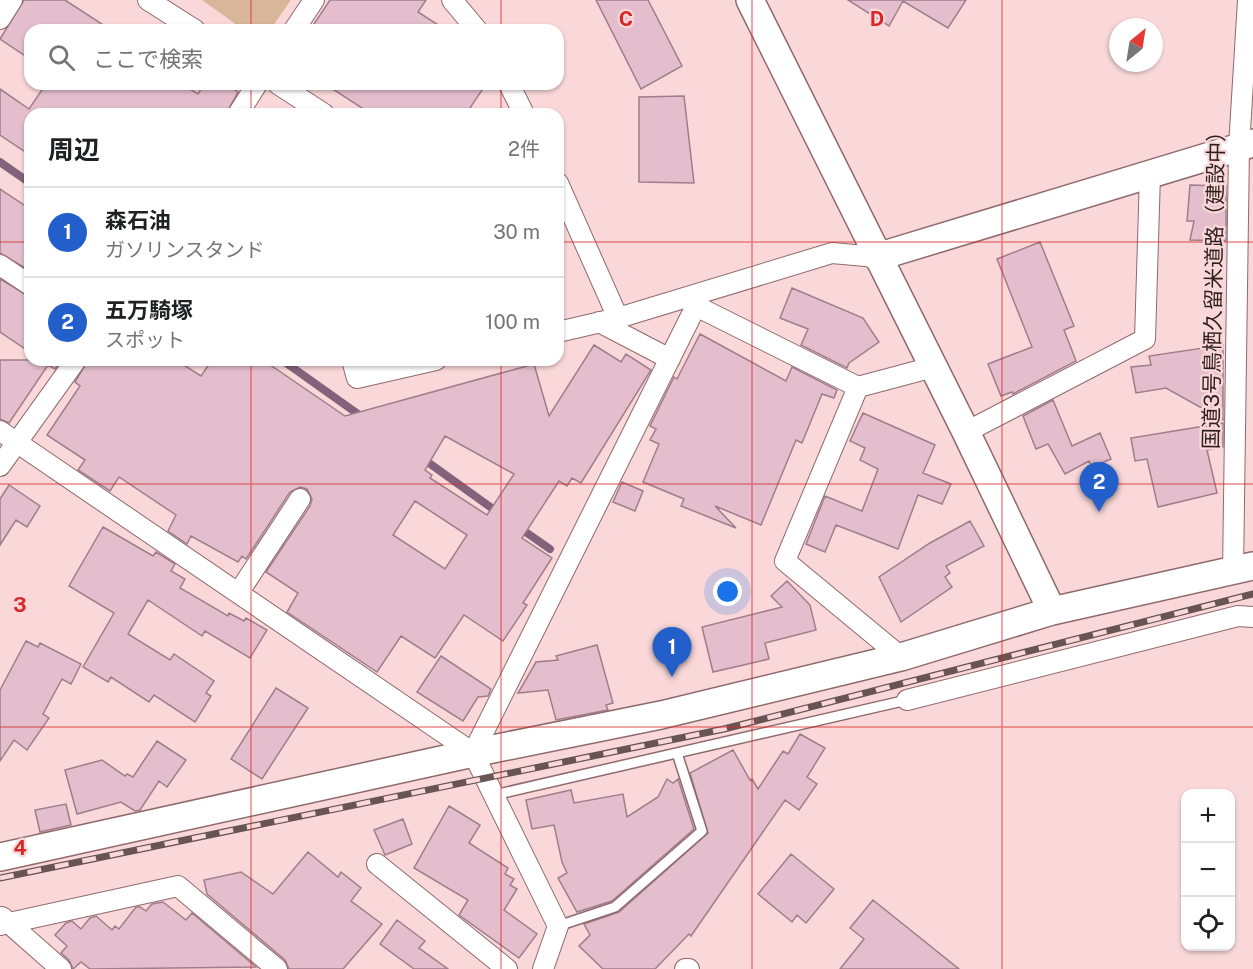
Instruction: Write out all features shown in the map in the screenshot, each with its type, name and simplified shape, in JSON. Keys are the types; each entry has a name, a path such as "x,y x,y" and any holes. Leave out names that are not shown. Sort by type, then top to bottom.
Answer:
{"street":[{"path":"0,19 12,0"},
{"path":"148,0 186,24"},
{"path":"298,24 314,0"},
{"path":"452,0 472,24"},
{"path":"750,0 966,432 1052,611"},
{"name":"国道3号鳥栖久留米道路（建設中）","path":"1243,569 1248,0"},
{"path":"242,108 253,90"},
{"path":"287,90 315,108"},
{"path":"512,90 521,108"},
{"path":"564,331 700,298 832,253 877,257 1246,145"},
{"path":"966,432 1145,339 1150,175"},
{"path":"564,199 609,320 670,359"},
{"path":"0,265 24,281"},
{"path":"472,753 700,298"},
{"path":"700,298 858,387 933,367"},
{"path":"0,466 72,366"},
{"path":"354,366 357,378 410,366"},
{"path":"858,387 785,561 901,657"},
{"path":"0,431 472,753 558,926 549,967"},
{"path":"239,592 300,499"},
{"path":"0,857 472,753 661,715 901,657 1052,611 1243,569"},
{"path":"907,700 1238,616 1253,617"},
{"path":"377,864 507,969"},
{"path":"3,921 178,886 277,969"},
{"path":"3,921 61,969"},
{"path":"685,969 690,969"}],"lane":[{"path":"494,795 907,700"},
{"path":"558,926 615,907 702,831 677,753"}],"shaded area":[{"path":"202,0 291,0 274,24 236,24"}],"building":[{"path":"24,0 65,0 102,24 24,24 24,55 0,39"},
{"path":"330,0 426,0 418,12 437,24 314,24"},
{"path":"596,0 648,0 682,66 641,89"},
{"path":"848,0 966,0 948,28 903,1 889,26"},
{"path":"0,89 28,108 24,108 24,151 0,135"},
{"path":"42,90 192,90 198,94 200,90 235,90 238,92 229,108 30,108"},
{"path":"334,90 482,90 470,108 362,108"},
{"path":"684,96 694,183 639,182 639,97"},
{"path":"1190,185 1226,186 1226,241 1190,240 1194,221 1187,221"},
{"path":"0,189 24,205 24,267 0,253"},
{"path":"1040,242 1074,326 1064,330 1076,361 1013,394 1012,392 1001,396 988,364 1032,347 997,259"},
{"path":"0,279 24,293 24,348 0,332"},
{"path":"792,288 863,318 879,342 849,363 847,368 801,345 808,329 780,318"},
{"path":"700,334 786,381 792,367 837,390 834,398 822,394 802,443 796,440 761,525 715,506 736,528 681,506 684,499 643,482 659,444 650,440 656,429 650,426 674,377 677,379"},
{"path":"594,345 621,362 626,354 651,370 581,483 572,478 567,486 559,481 522,538 552,558 523,603 527,605 503,641 464,615 435,658 401,636 377,672 287,612 298,593 266,572 310,506 312,499 307,489 300,487 290,492 246,559 242,556 238,562 191,536 187,544 168,531 176,515 119,477 110,491 78,470 85,460 47,435 80,386 75,382 84,366 185,366 201,376 208,366 272,366 345,416 527,366 535,366 549,416","holes":["445,436 514,474 487,515 430,478 432,475 425,470","415,501 467,535 445,569 393,535"]},
{"path":"1223,345 1223,420 1166,388 1136,393 1131,367 1151,365 1149,356"},
{"path":"0,360 24,360 24,366 47,366 9,423 0,419"},
{"path":"1053,400 1072,446 1100,433 1111,459 1092,467 1089,461 1065,474 1048,444 1036,449 1023,416"},
{"path":"863,413 935,445 923,473 951,484 942,504 918,495 898,549 836,525 825,552 806,544 825,496 862,511 878,469 860,460 865,448 850,441"},
{"path":"1223,423 1223,447 1207,450 1217,493 1158,507 1147,459 1135,461 1131,438"},
{"path":"622,482 643,491 635,511 613,502"},
{"path":"9,485 40,506 27,527 16,520 0,545 0,499"},
{"path":"970,521 984,546 946,566 950,573 945,577 952,587 901,622 879,577 930,543"},
{"path":"103,527 153,556 156,552 175,564 171,571 185,579 180,588 228,616 229,613 244,621 246,618 267,630 250,658 205,631 202,636 148,600 128,634 170,660 174,654 214,681 206,693 211,696 195,722 154,695 149,702 111,677 108,682 83,667 114,613 69,586"},
{"path":"787,581 810,605 816,630 765,643 769,659 713,672 702,627 782,607 771,596"},
{"path":"26,641 38,647 40,643 81,664 71,684 62,679 43,714 49,718 27,750 14,740 0,761 0,690"},
{"path":"597,645 613,703 606,705 608,710 556,720 548,690 518,693 536,662 558,660 556,656"},
{"path":"441,656 491,689 488,696 478,697 463,721 417,692"},
{"path":"276,688 308,708 262,779 231,759"},
{"path":"800,734 825,748 807,777 817,784 799,810 785,800 691,936 689,934 655,969 603,969 579,946 590,935 584,924 619,912 708,833 690,773 733,750 750,780 752,779 758,789 783,751 788,754"},
{"path":"157,741 186,760 167,787 159,781 140,810 135,811 121,802 77,814 65,770 102,760 125,776 127,774 133,777"},
{"path":"667,779 673,783 678,779 694,829 612,901 577,912 558,878 567,873 562,862 554,825 532,829 526,800 571,790 574,803 623,794 627,817 658,797"},
{"path":"66,804 71,825 40,832 35,810"},
{"path":"449,806 480,825 469,843 508,868 505,874 514,879 510,885 517,889 504,910 537,934 519,958 459,915 468,900 414,868"},
{"path":"403,819 412,844 385,855 374,830"},
{"path":"308,852 338,877 341,872 361,888 351,901 382,924 343,969 289,969 285,960 207,894 204,880 241,872 273,894"},
{"path":"791,854 834,889 806,923 797,915 792,922 758,894"},
{"path":"873,900 959,969 840,969 864,939 850,928"},
{"path":"163,902 186,920 192,913 256,967 90,969 81,962 73,969 69,960 61,953 67,946 55,935 66,923 72,921 81,929 90,918 96,916 112,930 115,926 119,929 136,907 146,911 152,904"},
{"path":"397,920 425,941 419,948 448,969 414,969 380,944"}],"waterway":[{"path":"0,162 24,179"},
{"path":"290,366 365,419"},
{"path":"422,458 500,514"},
{"path":"517,526 550,549"}],"railway":[{"path":"0,878 724,729 1253,594"}],"place":[{"name":"五万騎塚","path":"1099,512"},
{"name":"森石油","path":"672,677"}]}
